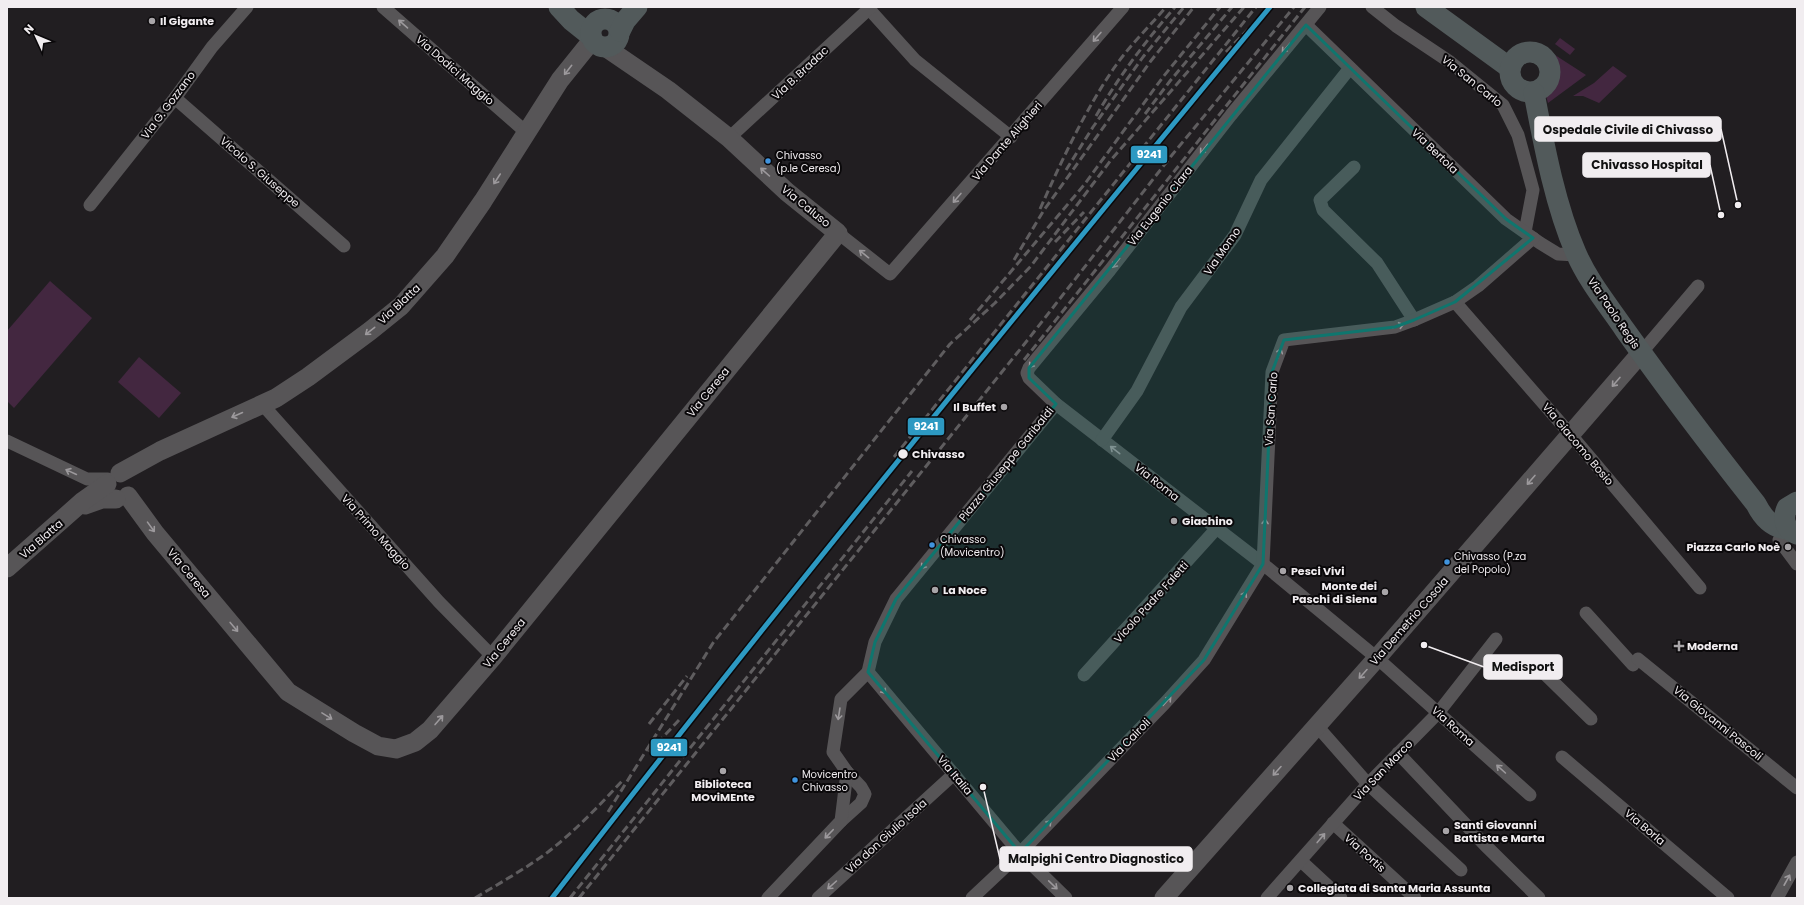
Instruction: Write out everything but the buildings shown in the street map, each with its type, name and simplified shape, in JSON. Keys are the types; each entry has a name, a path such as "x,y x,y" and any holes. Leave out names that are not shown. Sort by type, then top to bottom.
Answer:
{"main road":[{"path":"607,29 625,21 637,7"},
{"path":"1426,7 1510,68"},
{"name":"Via Caluso","path":"561,8 588,18 607,29"},
{"path":"1530,52 1542,56 1547,61 1551,74 1545,86 1534,93 1521,91 1515,87 1511,81 1510,68 1517,57 1530,52"},
{"name":"Via Paolo Regis","path":"1534,93 1542,136 1565,226 1576,255 1595,286 1642,353 1756,504 1763,517 1788,534"},
{"path":"1756,504 1769,507 1794,503"},
{"path":"1788,534 1785,524 1785,514 1794,503"}],"street":[{"name":"Via G. Gozzano","path":"90,205 175,98 212,47 247,7"},
{"name":"Via Dodici Maggio","path":"383,7 527,133"},
{"name":"Via Dante Alighieri","path":"890,274 1123,7"},
{"name":"Via Eugenio Clara","path":"1056,404 1029,378 1027,374 1029,368 1110,270 1231,115 1320,7"},
{"name":"Via San Carlo","path":"1263,564 1272,372 1284,340 1395,327 1414,320 1455,302 1478,286 1529,235 1533,190 1518,135 1503,106 1450,62 1396,26 1372,7"},
{"path":"870,8 915,60 1010,137"},
{"name":"Via B. Bradac","path":"729,138 870,8"},
{"name":"Via Bertola","path":"1306,25 1506,219 1558,254 1576,255"},
{"name":"Via Blatta","path":"7,568 75,510 83,501 116,486 160,451 276,398 308,377 401,306 445,256 527,133 560,80 607,29"},
{"name":"Via Caluso","path":"607,29 668,90 729,138 788,192 890,274"},
{"name":"Via Momo","path":"1102,440 1136,391 1181,307 1236,235 1261,180 1350,68"},
{"name":"Vicolo S. Giuseppe","path":"175,98 344,246"},
{"path":"1354,167 1320,200 1322,210 1377,263 1414,320"},
{"name":"Via Ceresa","path":"116,486 288,691 354,733 378,746 396,749 415,742 430,730 493,657 838,233"},
{"name":"Via Demetrio Cosola","path":"1164,898 1377,658 1642,353 1698,286"},
{"name":"Via Giacomo Bosio","path":"1455,302 1571,434 1700,588"},
{"name":"Via Primo Maggio","path":"262,404 439,602 493,657"},
{"name":"Via Roma","path":"1056,404 1263,564 1377,658 1530,794"},
{"name":"Piazza Giuseppe Garibaldi","path":"868,672 875,642 896,599 1056,404"},
{"path":"7,441 87,480 116,486"},
{"name":"Vicolo Padre Faletti","path":"1084,675 1217,528"},
{"path":"1788,534 1797,564"},
{"name":"Via Cairoli","path":"972,898 1020,853 1165,703 1204,660 1263,564"},
{"name":"Via Giovanni Pascoli","path":"1586,613 1635,662 1797,788"},
{"name":"Via San Marco","path":"1266,898 1301,861 1368,784 1438,713 1496,639"},
{"path":"768,898 860,803 865,794 833,752 842,699 868,672"},
{"name":"Via Italia","path":"868,672 1020,853 1066,898"},
{"path":"1545,674 1591,719"},
{"path":"1316,726 1368,784 1461,870"},
{"path":"1398,753 1485,845 1539,898"},
{"name":"Via Borla","path":"1562,757 1728,898"},
{"path":"842,821 847,772"},
{"name":"Via don Giulio Isola","path":"818,898 954,774"},
{"name":"Via Portis","path":"1333,823 1415,898"},
{"path":"1301,861 1341,898"},
{"path":"1777,898 1797,862"}],"highlighted area":[{"path":"1306,25 1506,219 1533,238 1455,302 1414,320 1395,327 1284,340 1272,372 1263,564 1204,660 1020,853 868,672 875,642 896,599 1056,404 1029,378 1029,368"}],"shaded area":[{"path":"1560,38 1575,49 1570,55 1555,44"},
{"path":"1538,44 1586,75 1548,103 1546,96 1555,79 1556,70 1552,58 1546,52 1529,45"},
{"path":"1613,66 1627,76 1599,103 1583,96 1573,96 1594,83"},
{"path":"50,281 92,318 14,408 7,401 7,331"},
{"path":"139,357 181,393 159,418 118,382"}],"railway":[{"path":"1040,209 1074,137 1103,85 1126,52 1166,7"},
{"path":"1096,116 1133,60 1175,7"},
{"path":"1066,170 1093,127 1143,57 1184,7"},
{"path":"1014,260 1044,210 1150,62 1194,7"},
{"path":"970,320 1084,185 1163,77 1220,7"},
{"path":"1145,114 1170,81 1232,7"},
{"path":"608,812 713,643 950,344 995,303 1031,266 1111,160 1244,7"},
{"path":"894,457 1256,7"},
{"path":"1226,52 1270,7"},
{"path":"579,898 1030,337 1172,155 1294,7"},
{"path":"1024,360 1305,7"},
{"path":"1055,242 1084,212"},
{"path":"570,898 912,471"},
{"path":"649,724 687,676"},
{"path":"649,752 679,720"},
{"path":"475,898 548,852 568,836 622,781"}],"transit line":[{"name":"9241","path":"552,898 728,673 907,450 1270,7"}],"place":[{"name":"Il Gigante","path":"152,21"},
{"name":"Chivasso (p.le Ceresa)","path":"768,161"},
{"name":"Ospedale Civile di Chivasso","path":"1738,205"},
{"name":"Chivasso Hospital","path":"1721,215"},
{"name":"Il Buffet","path":"1004,407"},
{"name":"Chivasso","path":"903,454"},
{"name":"Giachino","path":"1174,521"},
{"name":"Chivasso (Movicentro)","path":"932,545"},
{"name":"Piazza Carlo Noè","path":"1788,547"},
{"name":"Chivasso (P.za del Popolo)","path":"1447,562"},
{"name":"Pesci Vivi","path":"1283,571"},
{"name":"La Noce","path":"935,590"},
{"name":"Monte dei Paschi di Siena","path":"1385,592"},
{"name":"Medisport","path":"1424,645"},
{"name":"Moderna","path":"1679,646"},
{"name":"Biblioteca MOviMEnte","path":"723,771"},
{"name":"Movicentro Chivasso","path":"795,780"},
{"name":"Malpighi Centro Diagnostico","path":"983,787"},
{"name":"Santi Giovanni Battista e Marta","path":"1446,831"},
{"name":"Collegiata di Santa Maria Assunta","path":"1290,888"}]}
